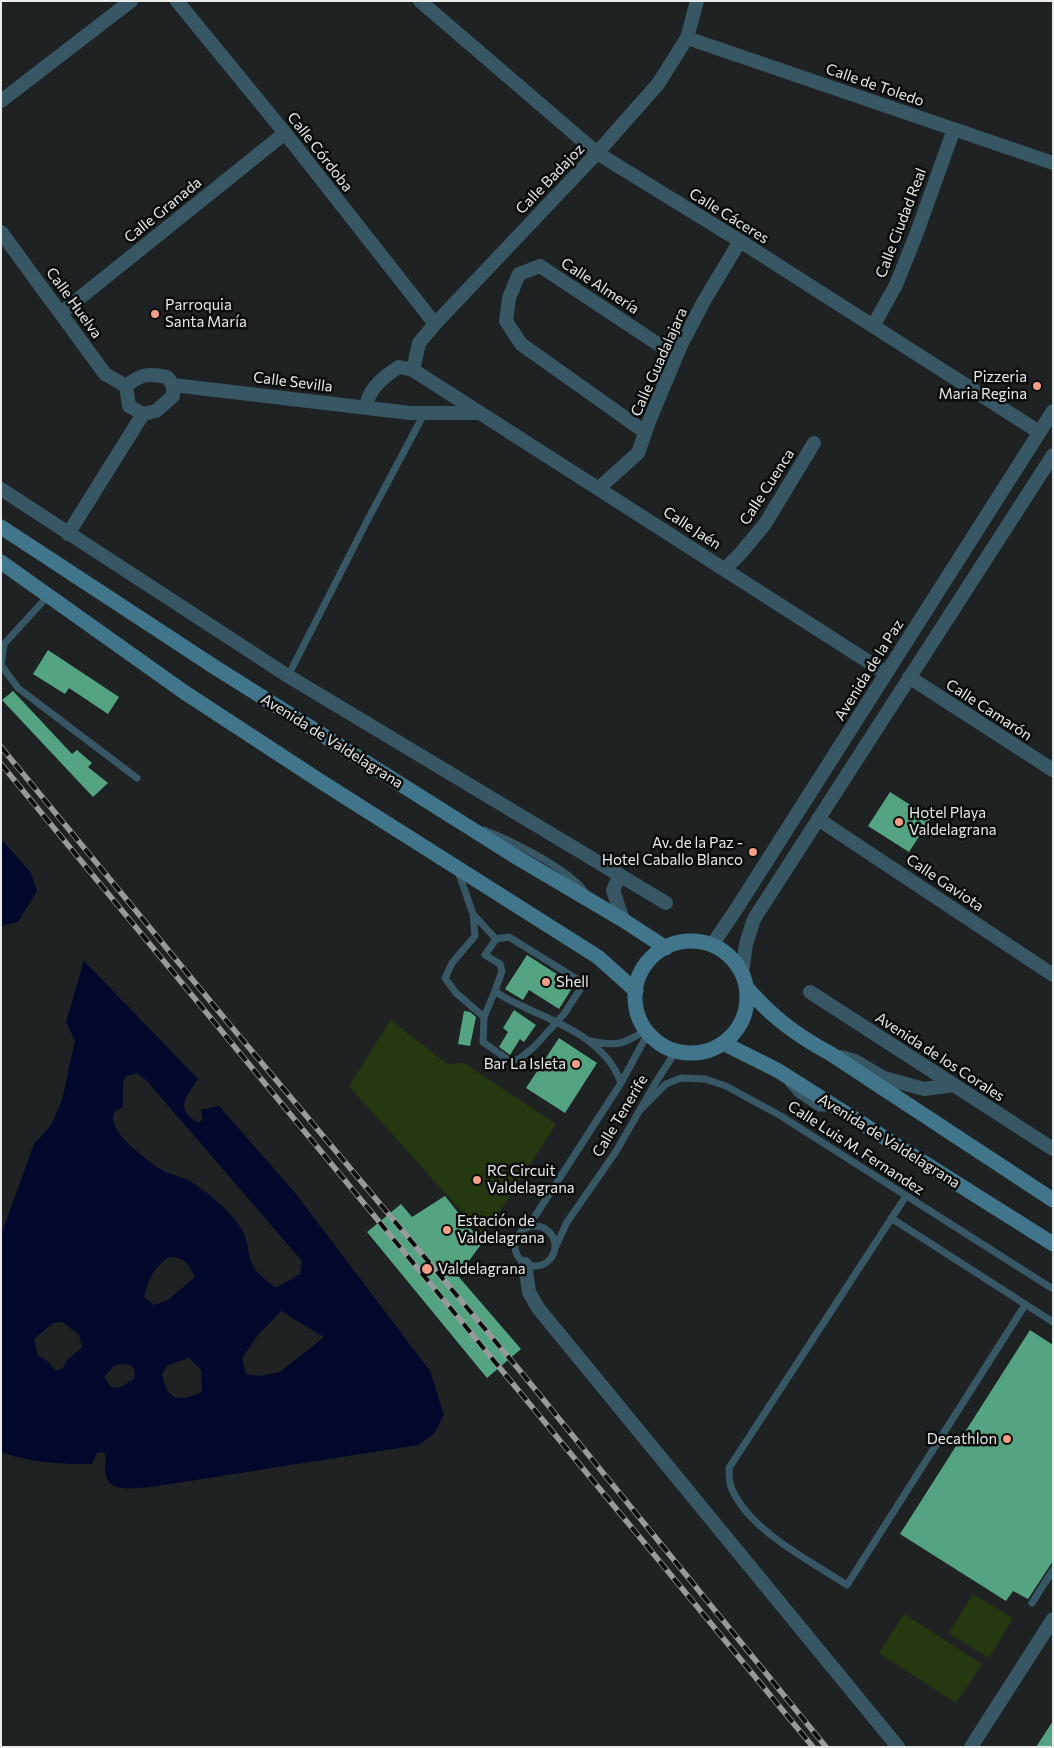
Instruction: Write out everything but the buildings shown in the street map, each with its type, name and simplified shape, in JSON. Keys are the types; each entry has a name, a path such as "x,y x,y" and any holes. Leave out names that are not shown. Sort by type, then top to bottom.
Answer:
{"main road":[{"name":"Avenida de Valdelagrana","path":"1,527 213,666 666,948"},
{"path":"1,562 184,692 320,781 598,957 636,991"},
{"path":"744,980 747,1002 743,1018 735,1032 723,1043 708,1050 692,1053 676,1051 661,1044 647,1032 639,1018 636,1005 636,991 641,974 651,959 666,948 679,943 693,942 712,945 734,961 744,980 764,1008 798,1036 831,1054 1053,1200"},
{"name":"Avenida de Valdelagrana","path":"723,1043 784,1074 1053,1244"}],"street":[{"path":"1,101 130,1"},
{"name":"Calle Córdoba","path":"177,1 285,132 435,324"},
{"name":"Calle Cáceres","path":"420,1 597,153 740,241 1039,432"},
{"name":"Calle Badajoz","path":"413,370 419,342 597,153 658,84 687,38 698,1"},
{"name":"Calle de Toledo","path":"687,38 1053,163"},
{"name":"Calle Ciudad Real","path":"873,326 896,285 913,244 954,129"},
{"name":"Calle Granada","path":"61,313 285,132"},
{"name":"Calle Huelva","path":"1,232 105,374 126,386"},
{"name":"Calle Guadalajara","path":"599,488 638,453 676,356 704,302 740,241"},
{"name":"Calle Almería","path":"645,432 521,344 506,321 509,298 519,274 540,266 676,356"},
{"path":"366,407 367,398 376,386 392,371 399,367 413,370"},
{"name":"Calle Jaén","path":"413,370 886,673"},
{"name":"Calle Sevilla","path":"126,386 138,377 152,374 167,376 173,385 366,407 410,414 424,414"},
{"path":"126,386 129,406 143,414 156,411 174,396 173,385"},
{"name":"Avenida de la Paz","path":"712,945 1053,411"},
{"path":"424,414 479,413"},
{"path":"68,534 143,414"},
{"name":"Calle Cuenca","path":"725,569 765,524 814,443"},
{"path":"744,980 746,944 754,919 908,677 1053,455"},
{"path":"1,489 288,676 666,903"},
{"name":"Calle Camarón","path":"908,677 1053,770"},
{"name":"Calle Gaviota","path":"818,819 1053,975"},
{"path":"620,875 612,890 623,920"},
{"name":"Avenida de los Corales","path":"810,992 1053,1149"},
{"path":"831,1054 855,1061 884,1078 924,1089 954,1085"},
{"path":"525,1264 529,1292 538,1308 898,1747"},
{"path":"971,1747 1053,1619"}],"lane":[{"path":"288,676 424,414"},
{"path":"48,596 3,643 1,665 18,688 137,778"},
{"path":"457,868 473,914 475,936 452,963 445,978 456,993 484,1017"},
{"path":"473,914 496,939"},
{"path":"510,937 580,981 581,988 564,1014 526,1055 519,1059 510,1060 483,1042 484,1017 495,991 502,971 500,964 485,955 496,939 510,937"},
{"path":"495,991 502,997 556,1021 590,1041 611,1064 620,1084"},
{"path":"590,1041 607,1045 626,1043 647,1032"},
{"name":"Calle Tenerife","path":"528,1227 620,1084 647,1032"},
{"name":"Calle Tenerife","path":"556,1246 568,1222 615,1153 676,1051"},
{"name":"Calle Luis M. Fernandez","path":"640,1110 666,1084 680,1078 705,1079 726,1086 781,1116 1053,1289"},
{"path":"906,1196 729,1468 730,1485 738,1501 764,1531 847,1584 1025,1305"},
{"path":"891,1218 1053,1322"},
{"path":"541,1226 552,1234 556,1246 554,1256 548,1262 541,1266 533,1266 525,1264 516,1254 515,1241 522,1230 528,1227 541,1226"},
{"path":"1032,1603 1053,1570"}],"green space":[{"name":"RC Circuit Valdelagrana","path":"391,1020 447,1064 464,1063 556,1124 484,1236 349,1086"},
{"path":"973,1594 1013,1618 989,1658 949,1633"},
{"path":"904,1614 982,1664 956,1703 879,1653"}],"water":[{"path":"1,839 31,873 37,891 18,922 1,926"},
{"path":"84,961 198,1079 186,1097 184,1107 191,1118 198,1123 203,1119 201,1110 219,1106 296,1194 430,1371 444,1415 434,1434 418,1445 151,1487 131,1488 123,1488 110,1483 105,1468 106,1456 102,1452 97,1453 92,1464 69,1464 24,1459 1,1452 1,1235 34,1144 51,1125 62,1100 75,1041 66,1022","holes":["137,1073 147,1081 302,1261 300,1274 276,1288 254,1268 244,1234 235,1219 228,1212 190,1181 165,1172 140,1155 125,1140 115,1125 113,1118 115,1111 123,1107 123,1082 126,1076","170,1257 183,1260 195,1277 168,1300 154,1305 144,1297 150,1279 160,1264","281,1311 324,1337 280,1372 260,1376 246,1374 242,1358 258,1335","62,1322 79,1334 82,1348 67,1360 62,1369 56,1371 46,1360 38,1355 34,1340 53,1323","189,1358 201,1370 202,1392 186,1397 175,1397 167,1390 162,1374 168,1365","120,1364 131,1365 135,1371 134,1379 119,1388 111,1387 104,1377 114,1366"]}],"railway":[{"path":"1,747 225,1019 521,1372 826,1747"},
{"path":"1,764 813,1747"}],"place":[{"name":"Parroquia Santa María","path":"155,314"},
{"name":"Pizzeria Maria Regina","path":"1037,386"},
{"name":"Hotel Playa Valdelagrana","path":"899,822"},
{"name":"Av. de la Paz - Hotel Caballo Blanco","path":"753,852"},
{"name":"Shell","path":"546,982"},
{"name":"Bar La Isleta","path":"576,1064"},
{"name":"RC Circuit Valdelagrana","path":"477,1180"},
{"name":"Estación de Valdelagrana","path":"447,1230"},
{"name":"Valdelagrana","path":"427,1269"},
{"name":"Decathlon","path":"1007,1439"}]}
